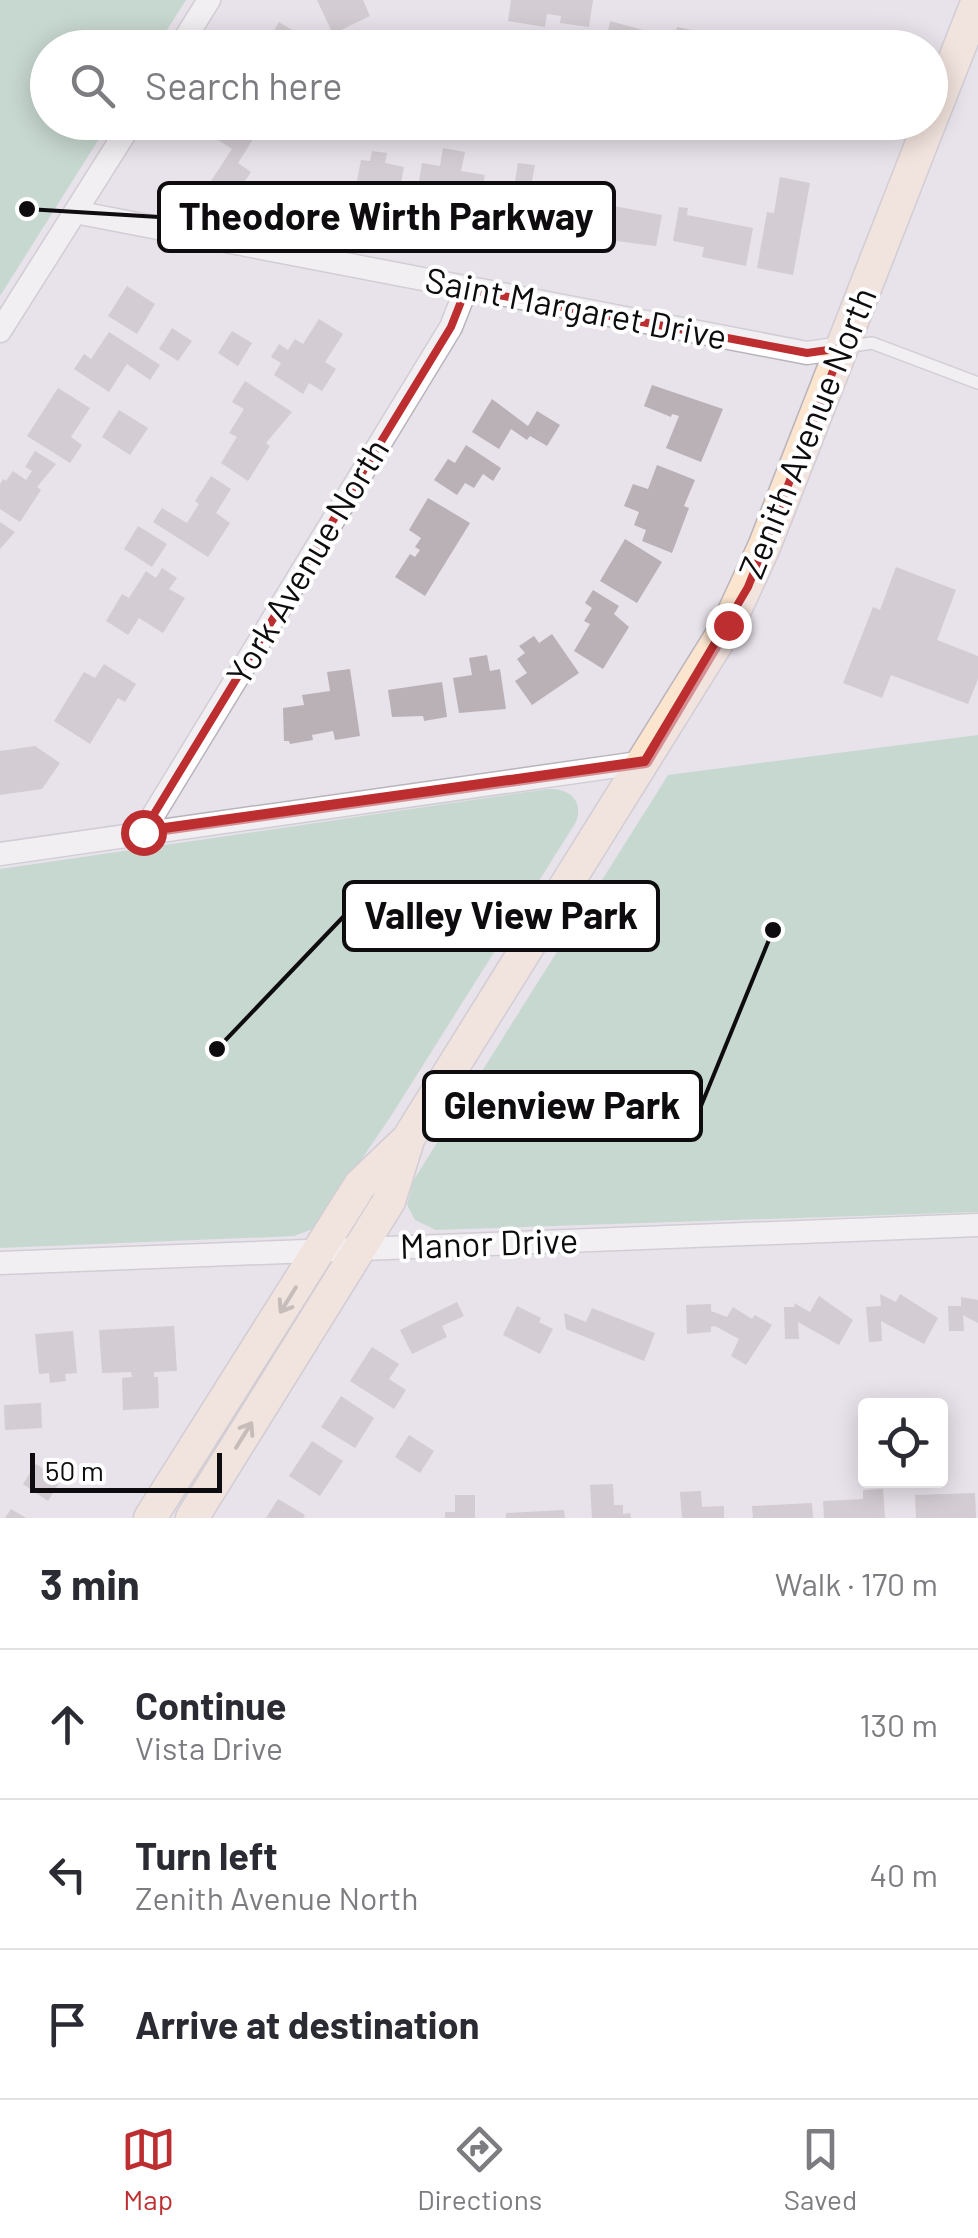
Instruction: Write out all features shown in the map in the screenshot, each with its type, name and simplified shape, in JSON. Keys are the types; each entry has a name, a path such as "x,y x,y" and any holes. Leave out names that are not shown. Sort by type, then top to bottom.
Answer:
{"street":[{"path":"191,30 210,0"},
{"name":"Zenith Avenue North","path":"948,71 972,3"},
{"path":"0,332 121,140"},
{"name":"Zenith Avenue North","path":"150,1518 360,1186 408,1139 728,625 748,586 923,140"},
{"name":"Saint Margaret Drive","path":"75,212 807,353 842,348"},
{"name":"York Avenue North","path":"143,832 451,327 466,289"},
{"path":"0,854 646,762"},
{"name":"Zenith Avenue North","path":"192,1518 389,1201 408,1139"},
{"name":"Manor Drive","path":"0,1263 978,1225"}],"lane":[{"path":"842,348 872,343 978,383"}],"highlighted area":[{"path":"466,289 807,353 842,348 748,587 645,762 143,832 451,327"}],"green space":[{"path":"0,0 186,0 167,30 30,30 30,140 98,140 0,296"},
{"path":"978,735 978,1212 436,1230 415,1220 407,1205 413,1181 668,775"},
{"path":"548,789 573,797 578,807 576,822 391,1116 315,1228 294,1236 0,1248 0,869"}],"building":[{"path":"317,0 363,0 370,16 341,30 331,30"},
{"path":"511,0 593,0 589,27 560,23 561,16 547,14 545,27 508,21"},
{"path":"610,21 643,30 608,30"},
{"path":"279,22 292,30 274,30"},
{"path":"218,140 253,140 238,163 251,172 235,196 211,181 232,149"},
{"path":"443,148 465,152 461,171 485,175 478,213 429,205 430,196 417,194 422,163 440,166"},
{"path":"372,151 387,153 385,163 404,167 398,199 382,196 381,203 366,201 368,194 355,191 361,160 370,161"},
{"path":"518,163 535,165 531,186 553,190 554,182 585,187 580,218 550,213 547,229 508,223"},
{"path":"780,177 810,183 793,275 757,268 767,212 774,213"},
{"path":"603,204 662,215 656,246 608,240 609,235 584,230 589,208"},
{"path":"679,207 688,208 687,215 753,228 746,266 702,257 704,247 673,241"},
{"path":"127,286 155,304 137,334 108,316"},
{"path":"319,319 343,334 325,362 336,369 322,391 309,383 303,394 274,375 281,363 271,357 279,344 288,350 295,339 303,344"},
{"path":"172,328 192,341 178,361 159,349"},
{"path":"232,331 252,343 238,366 218,353"},
{"path":"109,332 160,365 150,380 127,364 109,392 74,369 84,354 91,359"},
{"path":"245,381 292,412 266,443 270,446 248,481 221,463 237,437 229,433 244,409 232,402"},
{"path":"652,385 723,409 701,462 666,448 679,416 671,417 644,406"},
{"path":"58,388 90,408 71,437 82,445 70,463 27,436"},
{"path":"492,399 528,426 537,411 560,425 547,446 530,436 527,440 511,429 499,449 472,432"},
{"path":"119,410 148,428 130,455 102,437"},
{"path":"466,445 501,468 493,481 483,474 474,488 465,483 457,495 434,480 448,459 455,463"},
{"path":"35,451 56,464 37,487 41,490 20,522 0,509 0,484 13,471 26,480 32,471 25,467"},
{"path":"657,465 695,480 672,553 642,541 646,530 634,525 639,512 624,506 633,484 648,489"},
{"path":"211,476 231,489 216,513 230,523 208,557 153,522 162,508 187,523"},
{"path":"428,498 470,523 425,596 395,577 410,554 415,557 420,550 415,547 421,538 409,530"},
{"path":"0,522 15,532 0,549"},
{"path":"138,526 167,544 152,567 124,549"},
{"path":"625,539 662,562 637,603 600,581"},
{"path":"896,567 956,590 937,640 978,656 978,679 968,704 891,675 882,698 843,683 873,607 880,610"},
{"path":"162,568 177,578 169,589 185,598 163,633 139,618 128,635 106,621 122,594 129,598 146,571 156,578"},
{"path":"593,590 619,606 614,614 629,627 603,669 574,651 590,624 584,621 592,608 585,603"},
{"path":"552,634 579,673 532,705 515,681 527,673 517,659 525,653 519,646 534,636 539,643"},
{"path":"487,655 490,671 500,669 506,709 459,713 453,678 472,675 469,658"},
{"path":"104,664 136,684 125,702 118,698 90,744 54,721 84,672 95,678"},
{"path":"350,669 360,736 335,740 333,731 312,735 313,740 290,744 284,741 283,708 304,705 302,695 330,691 327,672"},
{"path":"442,682 447,717 424,721 423,716 392,717 388,690"},
{"path":"35,746 60,763 42,789 0,795 0,751"},
{"path":"880,1294 896,1302 900,1294 938,1318 924,1344 881,1321 882,1341 869,1342 866,1307 881,1306"},
{"path":"819,1296 853,1320 839,1345 798,1322 799,1339 785,1339 784,1307 795,1307 794,1303 810,1312"},
{"path":"961,1297 978,1300 978,1323 963,1315 964,1331 949,1331 948,1306 961,1306"},
{"path":"457,1302 464,1316 442,1326 447,1337 412,1354 400,1330"},
{"path":"711,1304 711,1311 727,1317 733,1307 772,1325 746,1365 731,1356 739,1339 715,1326 711,1332 687,1334 686,1305"},
{"path":"517,1306 553,1329 540,1354 503,1335"},
{"path":"592,1308 655,1333 644,1361 566,1329 564,1313 586,1322"},
{"path":"174,1326 177,1371 154,1372 154,1377 158,1377 159,1408 123,1410 122,1378 132,1377 131,1372 102,1373 99,1330"},
{"path":"73,1331 77,1373 65,1374 66,1381 50,1383 49,1373 39,1374 35,1334"},
{"path":"372,1347 399,1364 389,1379 406,1390 394,1409 350,1381"},
{"path":"341,1396 374,1418 355,1448 321,1427"},
{"path":"41,1403 42,1428 5,1430 4,1405"},
{"path":"409,1435 434,1451 420,1473 395,1457"},
{"path":"312,1441 343,1461 320,1496 289,1476"},
{"path":"36,1464 61,1480 48,1501 23,1484"},
{"path":"613,1484 614,1505 623,1505 623,1514 630,1513 631,1518 592,1518 590,1485"},
{"path":"883,1489 885,1518 824,1518 823,1501 863,1499 863,1490"},
{"path":"701,1491 702,1507 724,1506 724,1518 682,1518 680,1492"},
{"path":"975,1493 976,1518 916,1518 915,1495"},
{"path":"455,1495 475,1495 475,1518 445,1518 445,1512 455,1512"},
{"path":"278,1499 305,1515 303,1518 266,1518"},
{"path":"812,1503 813,1518 753,1518 752,1506"},
{"path":"11,1509 26,1518 5,1518"},
{"path":"564,1510 565,1518 506,1518 506,1513"}],"place":[{"name":"Theodore Wirth Parkway","path":"27,209"},
{"name":"Glenview Park","path":"773,930"},
{"name":"Valley View Park","path":"217,1049"}],"route":[{"path":"143,832 646,762 728,625"}]}
